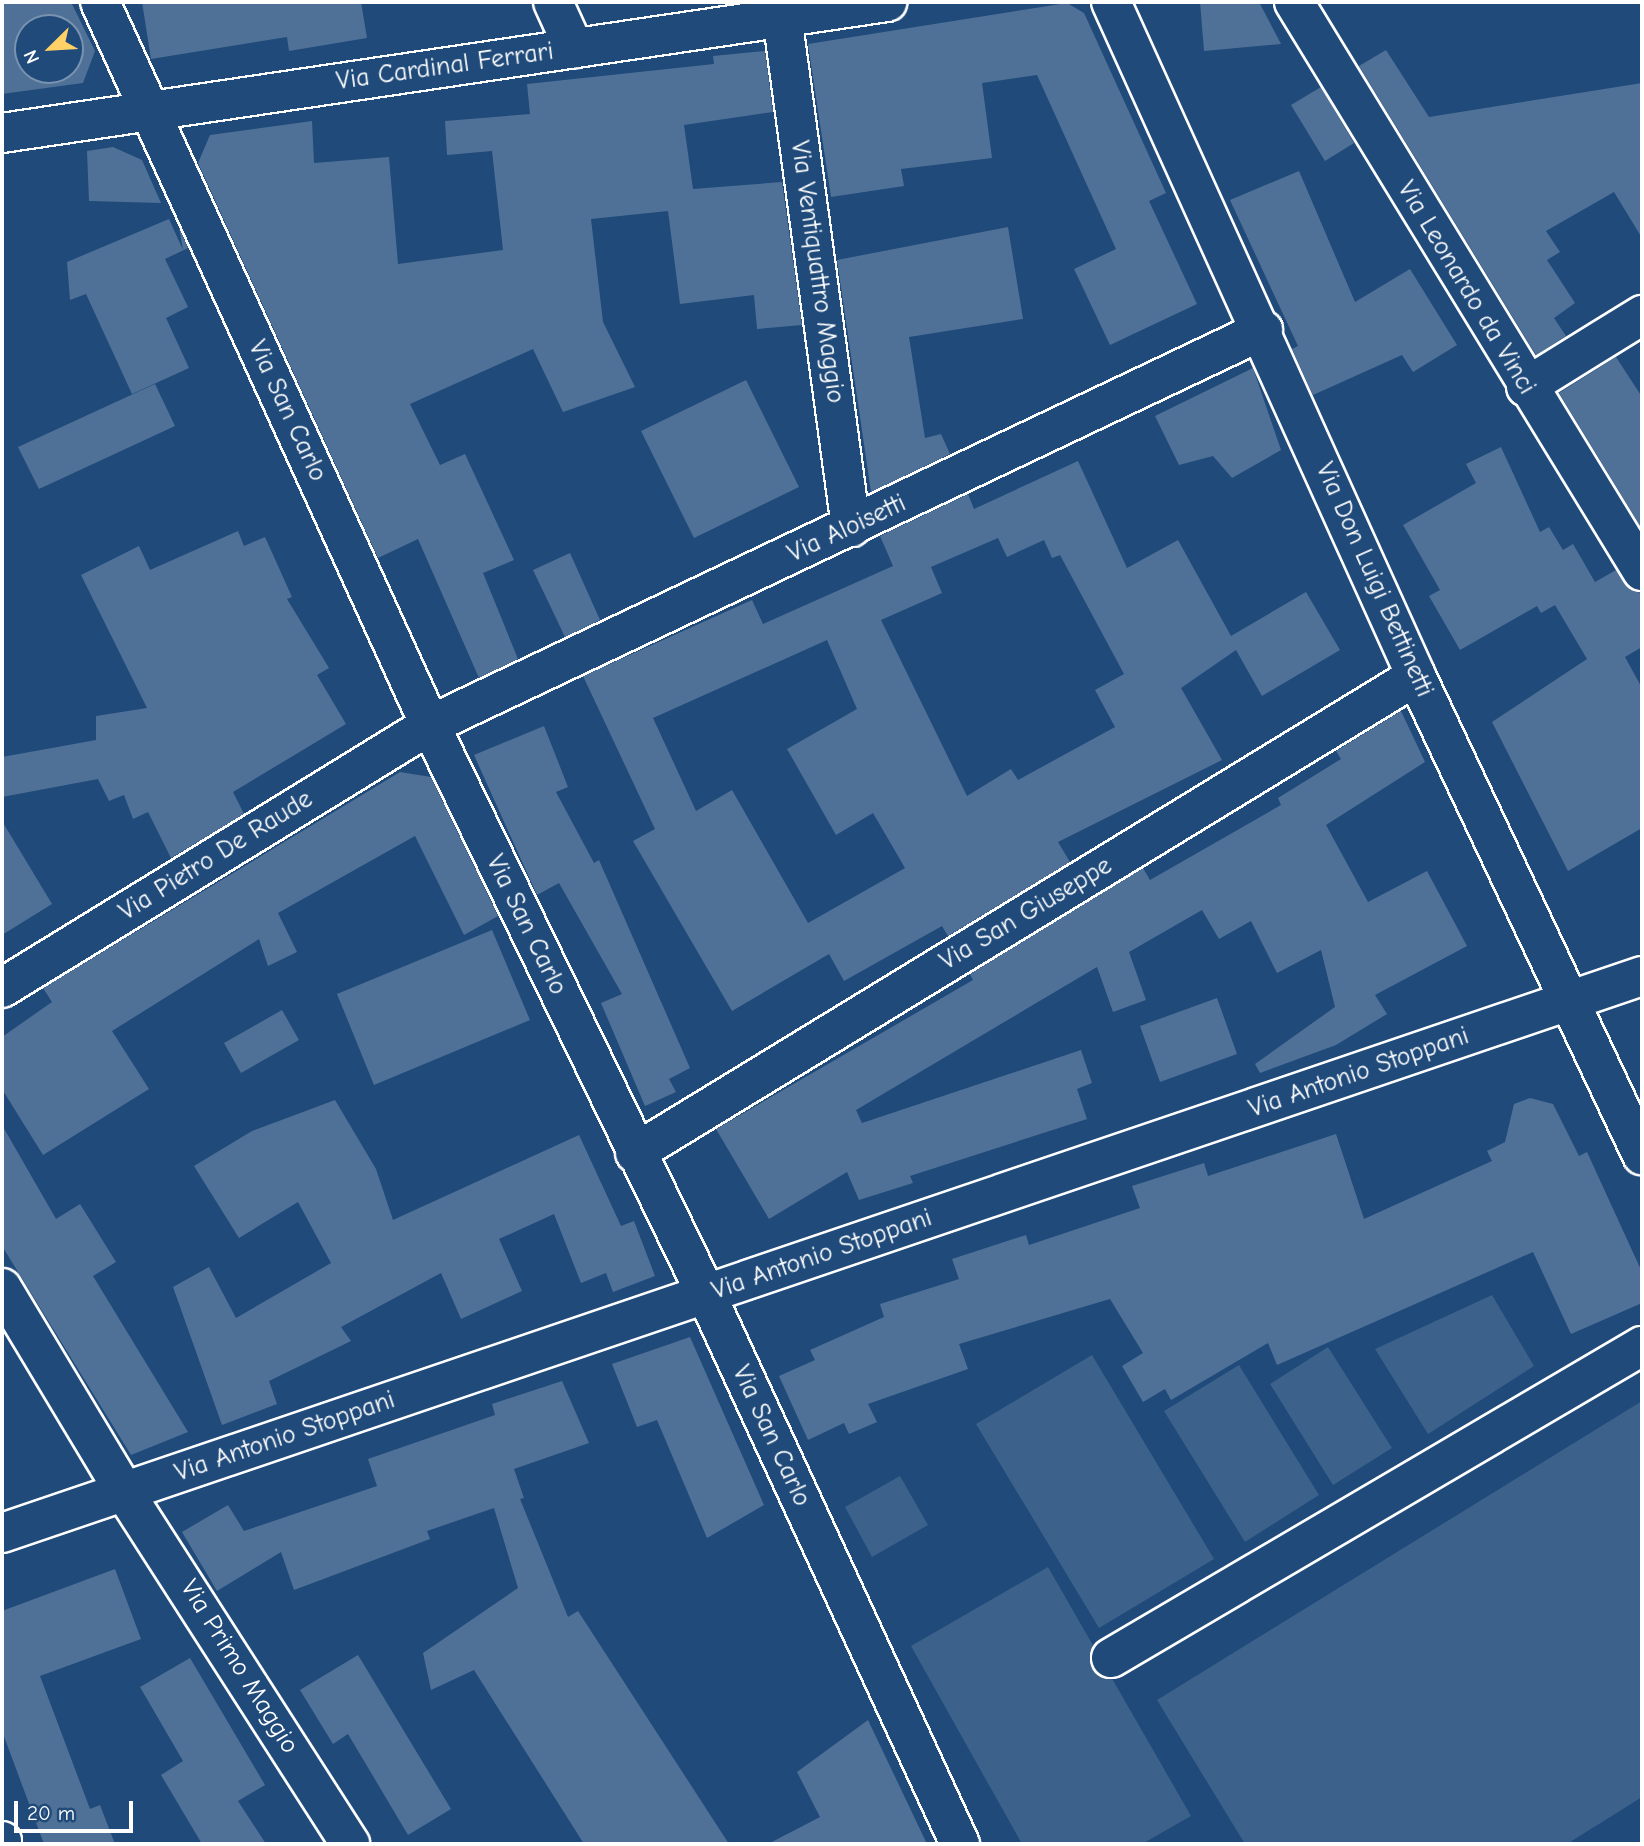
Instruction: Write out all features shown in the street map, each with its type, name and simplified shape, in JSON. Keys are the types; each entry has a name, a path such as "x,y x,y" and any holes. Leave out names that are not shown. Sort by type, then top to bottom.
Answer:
{"street":[{"name":"Via San Carlo","path":"100,2 430,725 635,1153 706,1294 960,1844"},
{"path":"553,2 574,48"},
{"name":"Via Cardinal Ferrari","path":"2,133 887,2"},
{"name":"Via Don Luigi Bettinetti","path":"1111,2 1264,330 1416,676 1642,1155"},
{"name":"Via Leonardo da Vinci","path":"1294,2 1526,387 1642,571"},
{"name":"Via Ventiquattro Maggio","path":"782,16 851,527"},
{"path":"1526,387 1642,315"},
{"name":"Via Aloisetti","path":"430,725 1264,330"},
{"name":"Via San Giuseppe","path":"635,1153 1416,676"},
{"name":"Via Pietro De Raude","path":"2,988 430,725"},
{"name":"Via Antonio Stoppani","path":"2,1533 1642,976"},
{"name":"Via Primo Maggio","path":"2,1288 125,1493 350,1844"},
{"path":"1111,1658 1642,1346"}],"shaded area":[{"path":"1492,1295 1534,1366 1428,1434 1375,1349"},
{"path":"1328,1347 1392,1448 1333,1485 1270,1384"},
{"path":"1092,1355 1214,1559 1099,1628 976,1424"},
{"path":"1239,1365 1319,1495 1245,1542 1164,1411"},
{"path":"1642,1401 1642,1797 1567,1844 1245,1844 1157,1700"},
{"path":"900,1476 928,1525 872,1557 845,1507"},
{"path":"1048,1567 1191,1816 1142,1844 1022,1844 911,1646"}],"building":[{"path":"2,2 71,2 77,14 14,14 14,84 76,84 2,94"},
{"path":"142,2 361,2 367,38 289,51 287,37 151,59"},
{"path":"1200,2 1259,2 1281,44 1204,51"},
{"path":"1067,3 1084,13 1166,193 1149,201 1197,304 1110,345 1074,269 1116,249 1037,75 982,83 992,158 901,169 904,186 831,197 808,44"},
{"path":"84,29 95,51 84,80"},
{"path":"1386,50 1429,117 1642,83 1642,238 1614,192 1546,231 1560,252 1547,260 1575,303 1554,318 1566,336 1536,355 1359,66"},
{"path":"765,51 773,112 684,125 693,189 782,182 802,325 757,329 754,295 680,304 668,211 591,219 603,322 635,387 563,412 533,349 410,404 440,465 465,454 514,560 483,573 518,659 479,678 418,539 378,558 198,163 210,135 312,121 314,163 389,157 398,264 503,250 492,151 447,155 445,121 530,114 527,84 714,64 713,56"},
{"path":"1321,87 1354,143 1325,161 1291,105"},
{"path":"113,147 142,160 161,203 89,201 87,151"},
{"path":"1299,171 1355,302 1410,269 1457,345 1413,372 1402,355 1313,395 1292,349 1298,346 1230,200"},
{"path":"169,219 183,250 179,227 188,248 165,259 188,307 166,318 189,368 132,394 86,294 70,300 67,262"},
{"path":"1008,227 1023,319 909,337 925,438 941,434 950,454 871,492 837,260"},
{"path":"1616,357 1642,397 1642,529 1559,393"},
{"path":"1253,368 1281,450 1232,478 1213,456 1179,465 1155,416"},
{"path":"746,380 799,487 694,538 641,431"},
{"path":"155,384 175,426 39,489 18,447"},
{"path":"1501,447 1540,532 1549,527 1563,550 1573,544 1595,582 1616,570 1631,590 1642,593 1642,647 1625,657 1642,688 1642,828 1568,871 1492,722 1587,659 1555,605 1541,613 1537,606 1460,650 1429,596 1440,590 1403,525 1476,483 1466,464"},
{"path":"1078,461 1127,568 1178,540 1231,636 1306,592 1340,650 1262,696 1236,650 1181,688 1222,760 1058,842 1070,862 948,936 942,926 844,981 829,954 732,1011 633,841 655,829 583,676 752,600 763,624 893,566 880,536 968,494 974,509","holes":["998,538 1007,557 1044,540 1052,558 1060,555 1124,674 1095,690 1115,727 1018,780 1011,769 967,796 881,620 942,593 931,567","827,640 857,709 787,749 836,835 873,813 905,868 808,923 732,790 696,811 653,718"]},
{"path":"238,531 244,546 265,537 292,597 287,599 329,668 317,675 346,724 233,792 244,814 171,858 148,812 133,819 124,795 109,801 98,779 2,797 2,757 96,740 96,716 147,708 81,575 139,546 150,570"},
{"path":"570,553 600,620 565,637 533,570"},
{"path":"1401,711 1425,762 1326,825 1368,902 1427,871 1467,946 1375,995 1387,1014 1336,1045 1260,1073 1255,1064 1335,1007 1321,950 1277,973 1251,921 1219,939 1202,910 1129,952 1146,1000 1113,1012 1097,967 856,1110 862,1123 1081,1050 1092,1083 1077,1089 1087,1119 910,1176 913,1183 859,1200 847,1172 769,1219 716,1129 973,980 970,974 1143,868 1150,880 1281,805 1278,798 1341,759 1336,751"},
{"path":"544,726 568,787 556,792 594,863 599,860 690,1068 669,1079 676,1092 645,1106 601,1003 622,994 559,883 537,895 474,755"},
{"path":"400,772 431,777 498,916 464,935 415,836 278,913 297,952 268,966 259,939 112,1031 149,1089 43,1155 2,1089 2,1037 52,1002 43,988"},
{"path":"2,821 52,904 2,935"},
{"path":"492,930 530,1020 374,1085 337,994"},
{"path":"1217,998 1237,1054 1160,1082 1140,1026"},
{"path":"282,1010 299,1040 241,1073 224,1043"},
{"path":"1530,1098 1553,1104 1579,1156 1587,1152 1642,1272 1642,1303 1571,1334 1533,1252 1277,1365 1268,1343 1171,1400 1165,1389 1143,1402 1122,1366 1143,1353 1110,1299 959,1344 968,1369 868,1404 877,1422 849,1434 844,1423 808,1440 779,1376 815,1360 810,1350 884,1317 880,1304 959,1279 952,1259 1026,1235 1029,1245 1140,1208 1132,1186 1204,1163 1208,1176 1336,1134 1364,1219 1492,1161 1487,1151 1505,1142 1514,1104"},
{"path":"335,1100 376,1169 393,1220 579,1135 621,1226 634,1221 655,1276 613,1292 606,1273 581,1283 554,1214 499,1239 522,1291 461,1319 441,1273 341,1327 351,1341 269,1381 277,1404 222,1425 173,1287 209,1267 236,1318 331,1263 298,1202 239,1238 194,1166 252,1131"},
{"path":"2,1125 56,1219 80,1204 116,1262 93,1276 188,1432 131,1455 2,1246"},
{"path":"690,1337 764,1505 707,1538 657,1420 637,1427 612,1364"},
{"path":"562,1381 589,1443 514,1469 524,1498 520,1499 568,1617 578,1611 729,1844 584,1844 474,1670 431,1690 423,1653 518,1588 494,1508 427,1531 430,1539 294,1590 281,1552 217,1591 182,1532 228,1505 244,1531 377,1486 368,1459 495,1415 492,1404"},
{"path":"115,1569 141,1639 40,1676 90,1809 100,1805 115,1844 44,1844 2,1731 2,1611"},
{"path":"358,1655 451,1809 408,1835 348,1734 333,1744 300,1690"},
{"path":"190,1658 265,1785 238,1801 266,1844 202,1844 161,1775 183,1761 140,1687"},
{"path":"868,1720 927,1844 768,1844 820,1817 797,1772"}]}
